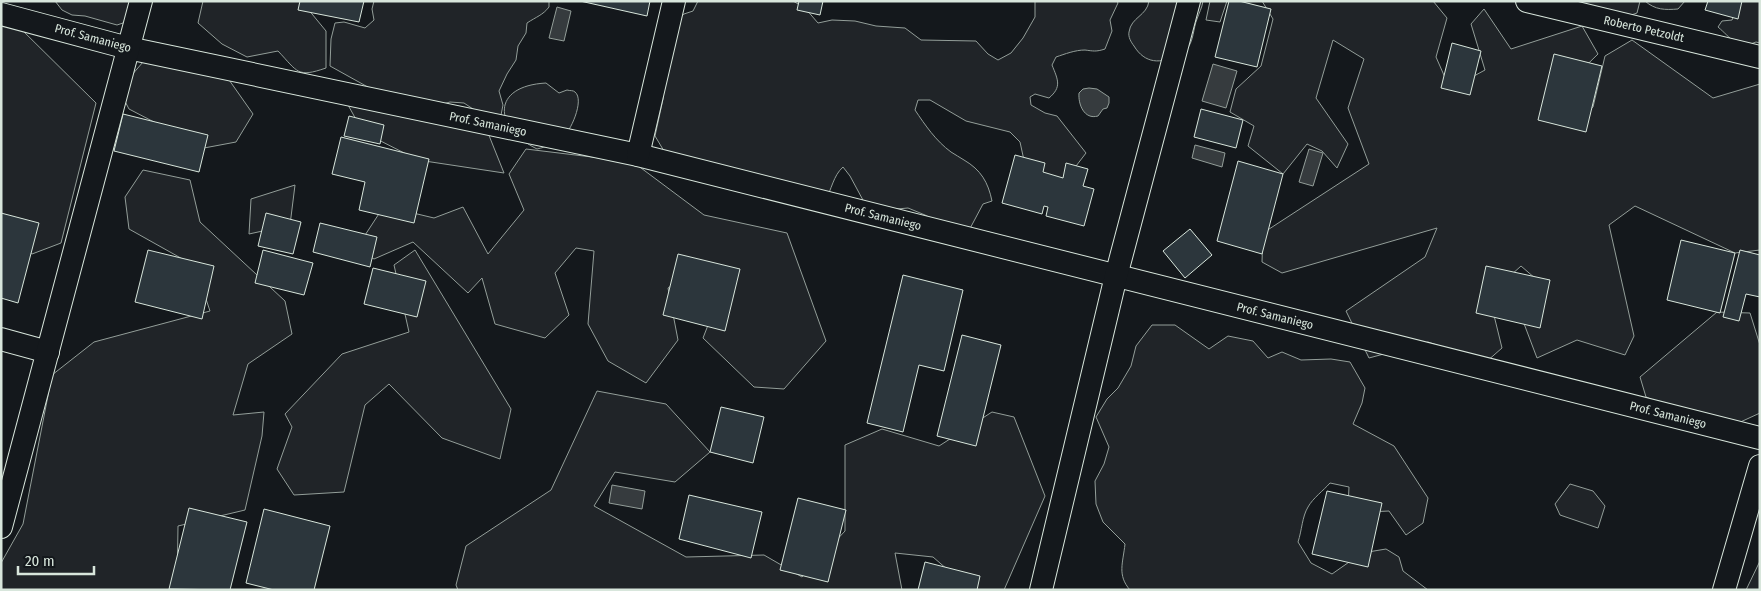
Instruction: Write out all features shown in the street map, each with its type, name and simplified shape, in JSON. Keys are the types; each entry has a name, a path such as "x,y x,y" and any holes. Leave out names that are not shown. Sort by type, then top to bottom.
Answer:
{"street":[{"path":"1,527 141,1"},
{"path":"638,155 674,1"},
{"path":"1041,590 1116,276 1189,1"},
{"name":"Roberto Petzoldt","path":"1527,1 1760,56"},
{"name":"Prof. Samaniego","path":"1,14 128,48 638,155 1760,438"},
{"path":"1,339 48,352"},
{"path":"1724,590 1760,466"}],"shaded area":[{"path":"55,1 146,1 129,21 117,25 85,16 72,15 62,10"},
{"path":"203,1 298,1 303,3 326,31 326,68 303,73 294,68 278,51 247,57 222,44 198,23"},
{"path":"374,1 549,1 549,7 542,14 527,23 526,33 518,46 516,60 499,91 503,105 501,115 482,115 464,103 450,102 436,106 375,91 330,66 331,39 335,23 344,22 365,28 374,20 372,9"},
{"path":"698,1 793,1 805,8 818,23 832,20 855,21 876,26 905,28 921,40 976,41 988,54 998,60 1011,53 1023,38 1035,17 1035,1 1117,1 1118,3 1110,20 1112,31 1105,49 1070,52 1056,57 1052,65 1058,83 1056,90 1049,98 1035,94 1030,97 1031,105 1045,113 1057,116 1086,153 1073,170 1068,184 1025,165 1020,142 1010,132 966,121 930,100 918,100 915,110 931,132 946,148 975,168 983,177 988,188 992,201 983,204 966,236 908,208 886,210 864,202 843,167 825,201 664,151 655,136 663,99 671,24 684,14 693,11"},
{"path":"1149,1 1203,1 1191,42 1185,51 1171,58 1159,61 1148,59 1138,52 1129,36 1130,27 1148,6"},
{"path":"1210,1 1227,1 1220,22 1206,20"},
{"path":"1262,1 1433,1 1447,18 1436,57 1450,89 1485,70 1471,24 1484,9 1511,49 1582,26 1598,54 1555,96 1569,125 1593,107 1605,56 1632,40 1713,98 1760,84 1760,250 1735,253 1635,206 1609,225 1634,336 1625,355 1577,340 1537,358 1523,321 1536,279 1521,266 1489,295 1502,348 1486,362 1428,342 1369,358 1346,311 1425,257 1437,228 1282,273 1262,262 1263,233 1369,164 1348,108 1364,59 1333,40 1316,98 1348,144 1337,168 1322,151 1307,144 1283,174 1248,146 1254,126 1230,112 1236,89 1261,66 1273,19"},
{"path":"1562,1 1640,1 1637,13 1620,19"},
{"path":"1645,1 1685,1 1678,9 1660,9"},
{"path":"1740,1 1760,1 1760,43 1739,44 1718,27 1722,21 1732,20"},
{"path":"557,7 571,11 564,41 549,38"},
{"path":"1,24 17,25 96,103 61,243 32,254 1,235"},
{"path":"143,62 227,77 253,114 236,142 204,148 129,109 119,90"},
{"path":"1213,64 1237,71 1226,108 1202,101"},
{"path":"546,83 559,93 567,90 575,92 578,96 578,102 575,116 565,135 553,144 537,149 522,140 512,130 506,119 504,109 507,99 515,91 528,86"},
{"path":"1083,89 1097,89 1109,97 1107,108 1103,109 1098,116 1089,116 1081,106 1079,93"},
{"path":"348,105 488,133 504,173 418,160 363,132"},
{"path":"1195,145 1225,153 1222,167 1192,158"},
{"path":"526,149 633,162 704,215 787,233 826,341 784,389 754,387 703,338 726,279 701,265 668,288 678,340 646,383 608,361 588,324 594,251 576,248 555,273 569,315 545,338 495,324 482,278 468,293 413,242 374,259 356,249 384,206 434,218 463,207 488,254 524,210 509,174"},
{"path":"1309,149 1323,153 1313,186 1299,182"},
{"path":"143,170 190,180 200,222 285,301 292,334 248,364 233,415 264,412 262,436 245,510 178,526 177,590 1,590 1,563 23,524 52,375 94,342 210,311 195,266 129,229 125,197"},
{"path":"295,185 290,225 249,234 251,199"},
{"path":"415,250 511,409 500,459 442,438 389,384 365,405 344,492 294,495 277,469 292,427 285,414 342,354 409,332 394,265"},
{"path":"1717,312 1750,313 1760,345 1760,413 1723,430 1646,397 1640,377"},
{"path":"1152,325 1175,325 1209,349 1228,336 1253,341 1268,358 1282,352 1301,360 1331,359 1350,362 1365,388 1362,403 1353,424 1394,446 1428,498 1423,523 1406,535 1389,511 1368,512 1348,506 1349,487 1330,483 1308,507 1304,515 1298,542 1311,563 1332,574 1362,553 1386,549 1399,557 1403,571 1428,590 1130,590 1122,574 1125,544 1103,522 1096,504 1095,481 1104,464 1109,447 1096,417 1107,399 1118,388 1131,366 1136,346"},
{"path":"597,391 666,404 710,452 675,482 615,472 594,506 686,557 764,555 802,577 845,531 845,445 882,429 939,446 992,412 1014,417 1045,496 1004,590 971,590 933,557 895,553 902,590 458,590 456,585 466,546 551,490"},
{"path":"1570,484 1593,491 1605,506 1598,528 1560,515 1555,504"},
{"path":"612,485 645,491 642,509 609,503"},
{"path":"1760,561 1760,590 1746,590"}],"building":[{"path":"300,1 364,1 359,22 298,10"},
{"path":"580,1 650,1 647,16"},
{"path":"799,1 823,1 820,15 797,10"},
{"path":"1229,1 1239,1 1271,9 1257,67 1215,57"},
{"path":"1708,1 1742,1 1738,19 1705,10"},
{"path":"1452,43 1481,51 1470,95 1441,88"},
{"path":"1554,54 1602,66 1586,132 1538,120"},
{"path":"1201,109 1243,120 1236,148 1194,137"},
{"path":"123,114 208,135 199,172 114,151"},
{"path":"349,116 384,125 380,144 344,136"},
{"path":"341,137 429,159 414,223 359,210 365,182 332,174"},
{"path":"1015,155 1045,163 1043,172 1063,178 1066,163 1088,169 1083,186 1094,189 1084,226 1046,216 1048,207 1044,206 1042,214 1002,203"},
{"path":"1238,161 1283,174 1262,254 1217,241"},
{"path":"1,213 39,223 18,303 1,298"},
{"path":"266,213 301,222 293,254 258,246"},
{"path":"320,223 377,237 370,267 313,252"},
{"path":"1190,229 1212,255 1185,278 1163,251"},
{"path":"1681,240 1735,253 1720,313 1667,300"},
{"path":"148,250 214,266 202,319 135,302"},
{"path":"263,250 313,263 304,295 255,283"},
{"path":"1740,250 1760,255 1760,297 1746,294 1739,321 1723,317"},
{"path":"678,254 740,269 725,331 663,315"},
{"path":"1486,266 1550,280 1540,328 1476,313"},
{"path":"373,268 426,281 417,317 364,304"},
{"path":"903,275 963,290 944,371 919,365 903,432 867,423"},
{"path":"962,335 1001,345 976,446 937,436"},
{"path":"721,407 764,417 753,463 710,452"},
{"path":"1327,491 1382,503 1368,567 1312,554"},
{"path":"689,495 762,512 751,558 679,539"},
{"path":"798,498 846,510 828,582 780,570"},
{"path":"189,508 247,522 230,590 169,589"},
{"path":"264,509 330,526 314,590 274,590 246,583"},
{"path":"925,562 980,576 977,590 918,590"}]}
